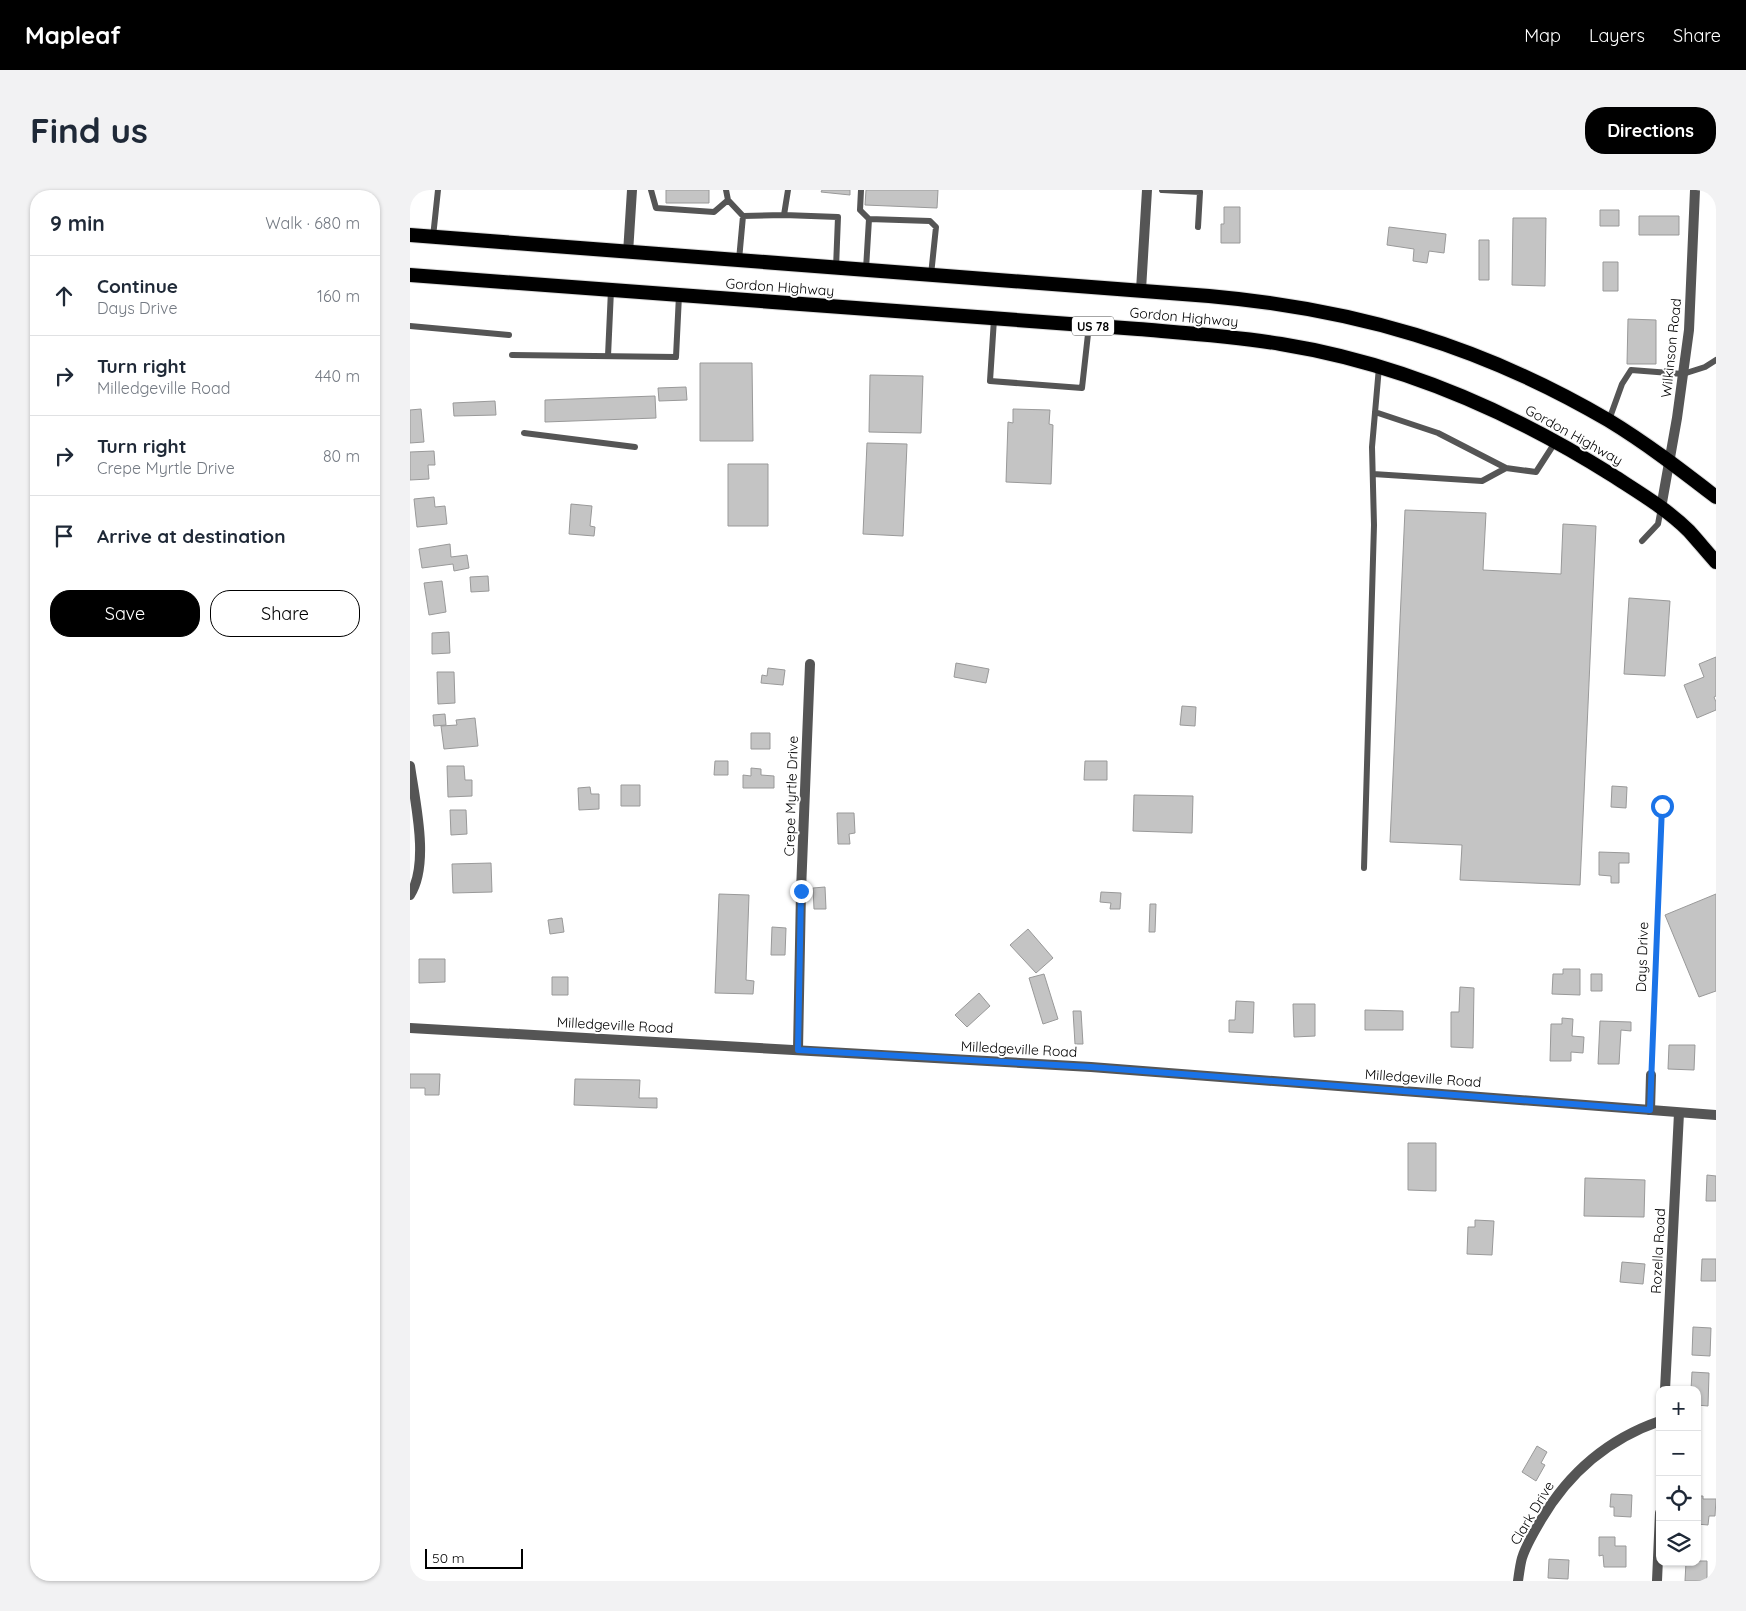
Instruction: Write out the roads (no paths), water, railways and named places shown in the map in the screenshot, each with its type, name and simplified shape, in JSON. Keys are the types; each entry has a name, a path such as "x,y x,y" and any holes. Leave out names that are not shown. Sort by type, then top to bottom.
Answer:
{"highway":[{"name":"Gordon Highway","path":"410,235 866,271 1141,290 1254,300 1303,307 1391,327 1438,341 1481,357 1551,390 1609,421 1716,497"},
{"name":"Gordon Highway","path":"410,275 1233,337 1327,353 1418,379 1463,397 1556,441 1630,486 1661,508 1688,530 1716,562"}],"street":[{"path":"628,253 632,190"},
{"path":"1141,290 1147,190"},
{"name":"Wilkinson Road","path":"1661,508 1689,330 1696,190"},
{"name":"Crepe Myrtle Drive","path":"798,1050 801,891 810,664"},
{"path":"410,766 421,852 417,876 410,896"},
{"name":"Milledgeville Road","path":"410,1028 1100,1067 1716,1115"},
{"path":"1650,1110 1651,1076"},
{"name":"Rozella Road","path":"1665,1386 1679,1113"},
{"name":"Clark Drive","path":"1518,1581 1522,1558 1535,1530 1567,1482 1613,1444 1635,1431 1656,1423"},
{"path":"1657,1581 1660,1521"}],"lane":[{"path":"433,236 438,190"},
{"path":"651,190 656,208 714,212 728,200"},
{"path":"726,190 728,200 742,216 739,261"},
{"path":"784,215 788,190"},
{"path":"861,190 860,210 868,219 866,271"},
{"path":"1162,190 1200,192 1198,228"},
{"path":"742,216 838,217 836,268"},
{"path":"868,219 930,221 936,227 931,275"},
{"path":"608,356 611,290"},
{"path":"512,355 676,357 679,295"},
{"path":"994,319 990,381 1009,383 1082,388 1089,326"},
{"path":"410,326 509,335"},
{"path":"1609,421 1622,384 1631,370 1683,374 1705,367 1716,360"},
{"path":"1364,868 1374,525 1372,447 1379,367"},
{"path":"1375,412 1438,434 1506,468 1536,472 1556,441"},
{"path":"524,433 635,447"},
{"path":"1372,474 1482,481 1506,468"},
{"path":"1642,540 1658,524 1661,508"}]}
